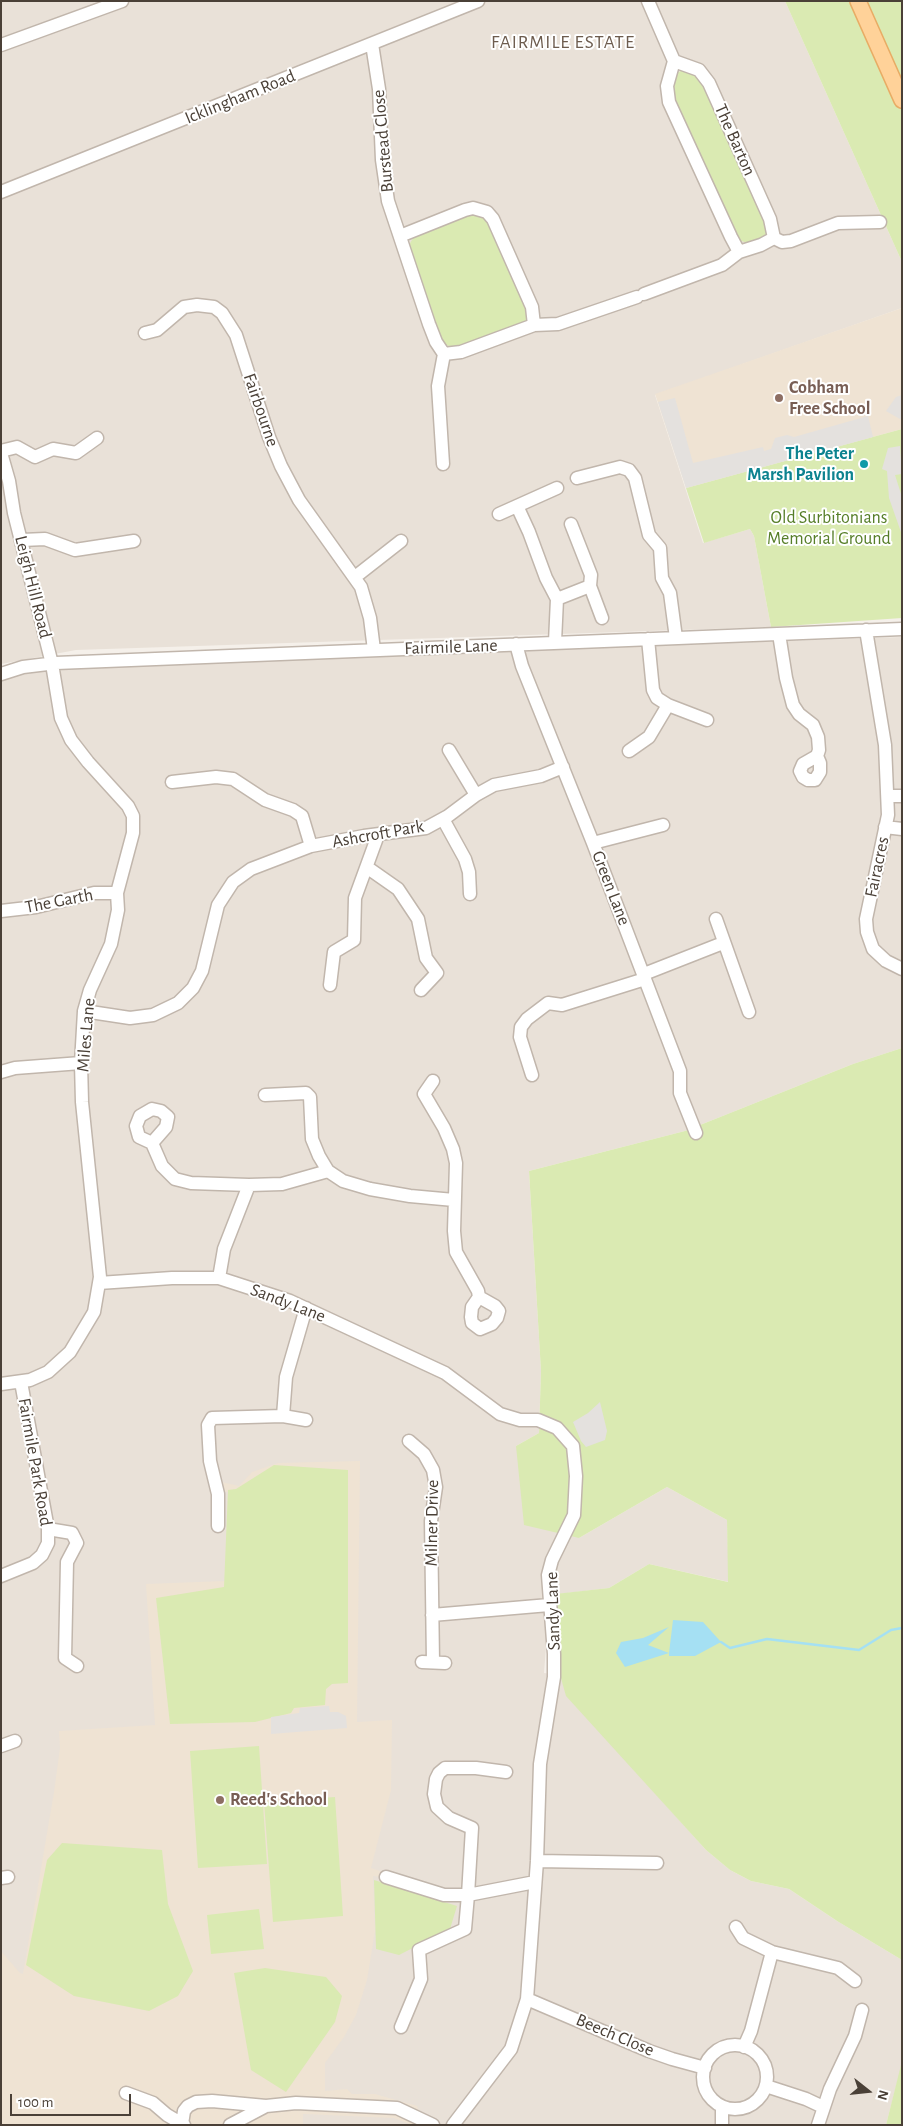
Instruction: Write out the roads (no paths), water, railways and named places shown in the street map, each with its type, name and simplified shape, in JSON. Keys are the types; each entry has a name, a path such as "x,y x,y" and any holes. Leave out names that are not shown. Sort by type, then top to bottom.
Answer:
{"main road":[{"path":"858,1 902,100"}],"street":[{"path":"1,45 122,1"},
{"name":"Icklingham Road","path":"1,192 478,1"},
{"path":"648,1 674,61 667,86 670,102 739,252"},
{"name":"Burstead Close","path":"372,44 379,89 382,160 388,201 429,324 436,342 444,354"},
{"name":"The Barton","path":"674,61 699,70 709,82 770,219 774,238"},
{"path":"400,236 465,210 473,208 487,212 493,219 532,308 534,325"},
{"path":"442,464 438,386 444,354 461,352 534,325 558,324 640,296 722,265 739,252 774,238 782,242 791,241 838,223 880,222"},
{"name":"Fairbourne","path":"145,333 157,330 184,307 196,305 214,307 222,313 236,336 269,438 281,466 299,500 361,587 370,618 374,650"},
{"path":"1,452 17,447 35,456 53,449 76,453 97,438"},
{"name":"Leigh Hill Road","path":"1,452 5,477 52,664"},
{"path":"577,478 620,467 629,470 635,478 649,535 660,548 662,578 670,593 676,638"},
{"path":"500,514 557,488"},
{"path":"517,506 546,578 557,599 555,642"},
{"path":"570,524 591,575 590,586 602,618"},
{"path":"22,540 45,538 75,550 134,541"},
{"path":"355,577 401,541"},
{"path":"557,599 590,586"},
{"name":"Fairmile Lane","path":"1,674 23,667 52,664 902,629"},
{"name":"Fairacres","path":"866,630 885,745 888,796 888,815 866,918 866,932 873,949 886,961 902,969"},
{"path":"779,634 786,678 793,705 799,714 813,726 818,737 819,750 817,756"},
{"path":"648,639 653,690 657,698 668,705 707,720"},
{"name":"Green Lane","path":"516,644 522,666 593,842 680,1071 679,1088 696,1133"},
{"name":"Miles Lane","path":"1,1384 21,1382 48,1372 70,1352 94,1312 99,1283 80,1063 84,1011 90,990 111,944 118,910 116,893 133,833 133,816 128,806 88,762 71,740 61,718 52,664"},
{"path":"629,751 649,737 668,705"},
{"path":"448,750 476,795"},
{"name":"Ashcroft Park","path":"84,1011 130,1018 152,1015 178,1003 193,988 202,971 218,905 233,882 251,869 311,846 426,828 494,785 541,776 563,767"},
{"name":"Ashcroft Park","path":"172,782 216,777 233,779 265,800 292,810 302,816 311,846"},
{"path":"888,796 902,796"},
{"name":"Ashcroft Park","path":"442,819 465,859 469,872 470,894"},
{"path":"593,842 663,825"},
{"path":"885,827 902,829"},
{"path":"330,985 334,952 354,940 355,898 368,868 378,835"},
{"path":"368,868 398,889 418,920 426,958 437,973 421,990"},
{"name":"The Garth","path":"1,911 36,907 94,893 116,893"},
{"path":"716,919 723,943 750,1002"},
{"path":"532,1075 520,1037 522,1027 527,1019 548,1002 562,1005 645,976 723,943"},
{"path":"1,1072 15,1068 80,1063"},
{"path":"433,1081 424,1094 444,1128 453,1149 457,1170 454,1200 456,1252 478,1291 479,1297"},
{"path":"266,1096 306,1093 310,1097 312,1139 328,1171 344,1181 370,1189 410,1196 454,1200"},
{"path":"152,1143 162,1166 175,1178 191,1183 282,1184 328,1171"},
{"path":"219,1278 224,1249 250,1185"},
{"name":"Sandy Lane","path":"99,1283 172,1278 219,1278 290,1301 445,1373 500,1414 520,1420 538,1420 557,1428 573,1446 576,1476 574,1515 552,1560 548,1575 554,1677 540,1764 536,1882 527,1999 511,2049 452,2125"},
{"path":"283,1416 286,1377 306,1308"},
{"name":"Fairmile Park Road","path":"1,1576 33,1563 42,1555 48,1543 48,1529 21,1382"},
{"path":"218,1526 218,1494 210,1461 208,1426 212,1418 283,1416 306,1420"},
{"name":"Milner Drive","path":"408,1441 424,1454 433,1470 436,1487 431,1521 433,1662"},
{"path":"204,1513 218,1510"},
{"path":"48,1529 72,1533 76,1543 67,1562 65,1658 77,1666"},
{"path":"432,1615 549,1605"},
{"path":"1,1746 15,1741"},
{"path":"401,2027 421,1980 419,1950 465,1929 472,1828 449,1818 436,1807 434,1794 436,1779 445,1768 476,1768 506,1772"},
{"path":"537,1861 657,1863"},
{"path":"386,1877 444,1895 468,1895 536,1882"},
{"path":"736,1927 743,1938 772,1952 838,1968 855,1981"},
{"path":"744,2047 772,1952"},
{"name":"Beech Close","path":"527,1999 657,2054 704,2068"},
{"path":"818,2125 823,2107 855,2036 862,2010"},
{"path":"736,2045 752,2049 763,2060 767,2074 766,2086 758,2100 753,2104 736,2110 722,2107 709,2096 703,2080 704,2068 710,2058 725,2047 736,2045"},
{"path":"766,2086 823,2107"},
{"path":"126,2093 153,2102 167,2115 183,2124 184,2111 188,2106 196,2102 212,2101 266,2106 296,2103 397,2108 433,2125"},
{"path":"230,2125 266,2106"},
{"path":"722,2107 722,2125"}],"water":[{"path":"673,1620 703,1622 721,1642 695,1656 669,1656"},
{"path":"669,1627 648,1645 669,1653 625,1667 616,1653 621,1642 643,1638"}],"waterway":[{"path":"721,1642 730,1648 767,1639 859,1650 891,1630 902,1628"}],"place":[{"name":"Cobham Free School","path":"779,398"},
{"name":"The Peter Marsh Pavilion","path":"864,464"},
{"name":"Reed's School","path":"220,1800"}],"district":[{"name":"FAIRMILE ESTATE","path":"563,42"}],"park label":[{"name":"Old Surbitonians Memorial Ground","path":"829,528"}]}
